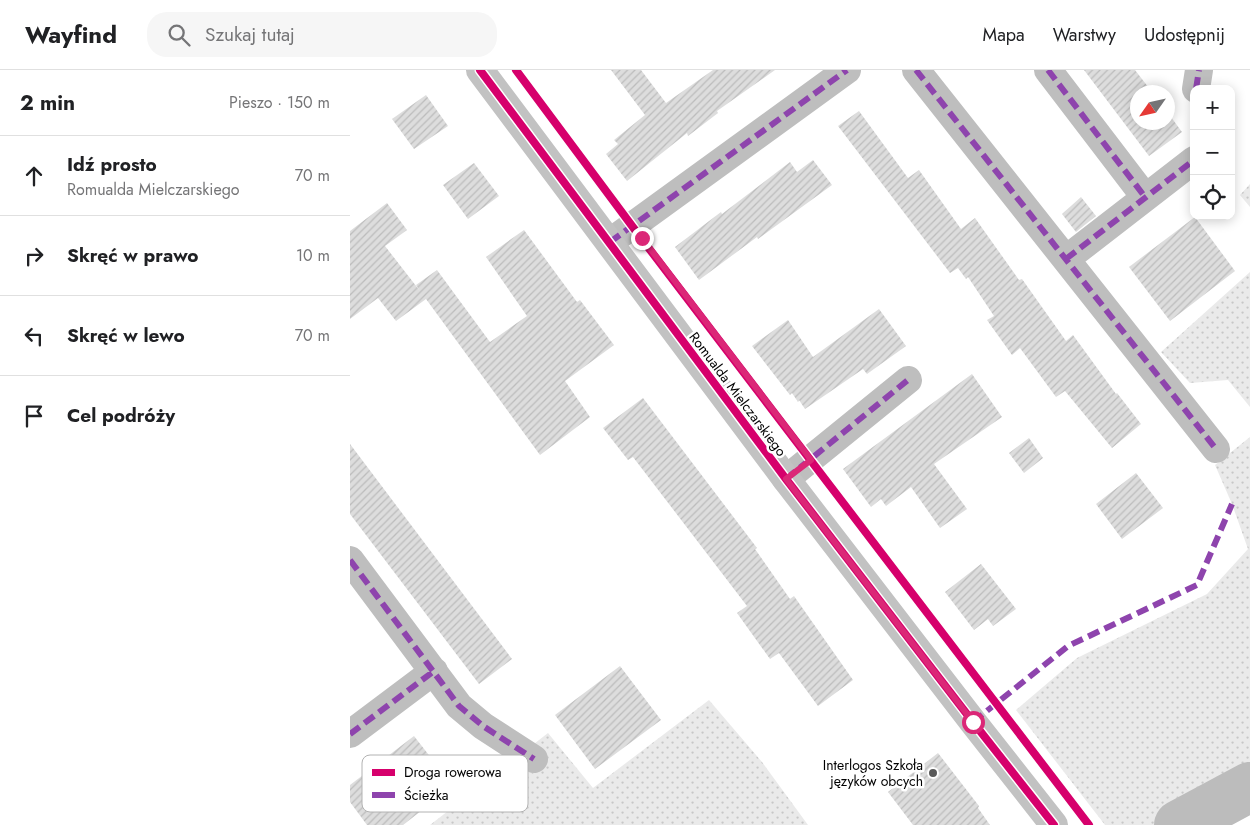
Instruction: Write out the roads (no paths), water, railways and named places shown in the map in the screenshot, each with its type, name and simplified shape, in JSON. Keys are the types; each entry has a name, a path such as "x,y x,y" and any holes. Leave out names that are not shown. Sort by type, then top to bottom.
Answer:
{"street":[{"name":"Romualda Mielczarskiego","path":"480,70 786,479 1054,825"},
{"path":"610,242 847,70"},
{"path":"916,70 1216,449"},
{"path":"1048,70 1145,197"},
{"path":"1197,85 1199,70"},
{"path":"1066,259 1190,163"},
{"path":"786,479 908,380"},
{"path":"350,560 459,706 483,726 528,755"},
{"path":"350,734 434,671"},
{"path":"528,755 534,759"}],"waterway":[{"path":"1179,825 1250,787"}],"place":[{"name":"Interlogos Szkoła języków obcych","path":"933,773"}]}
